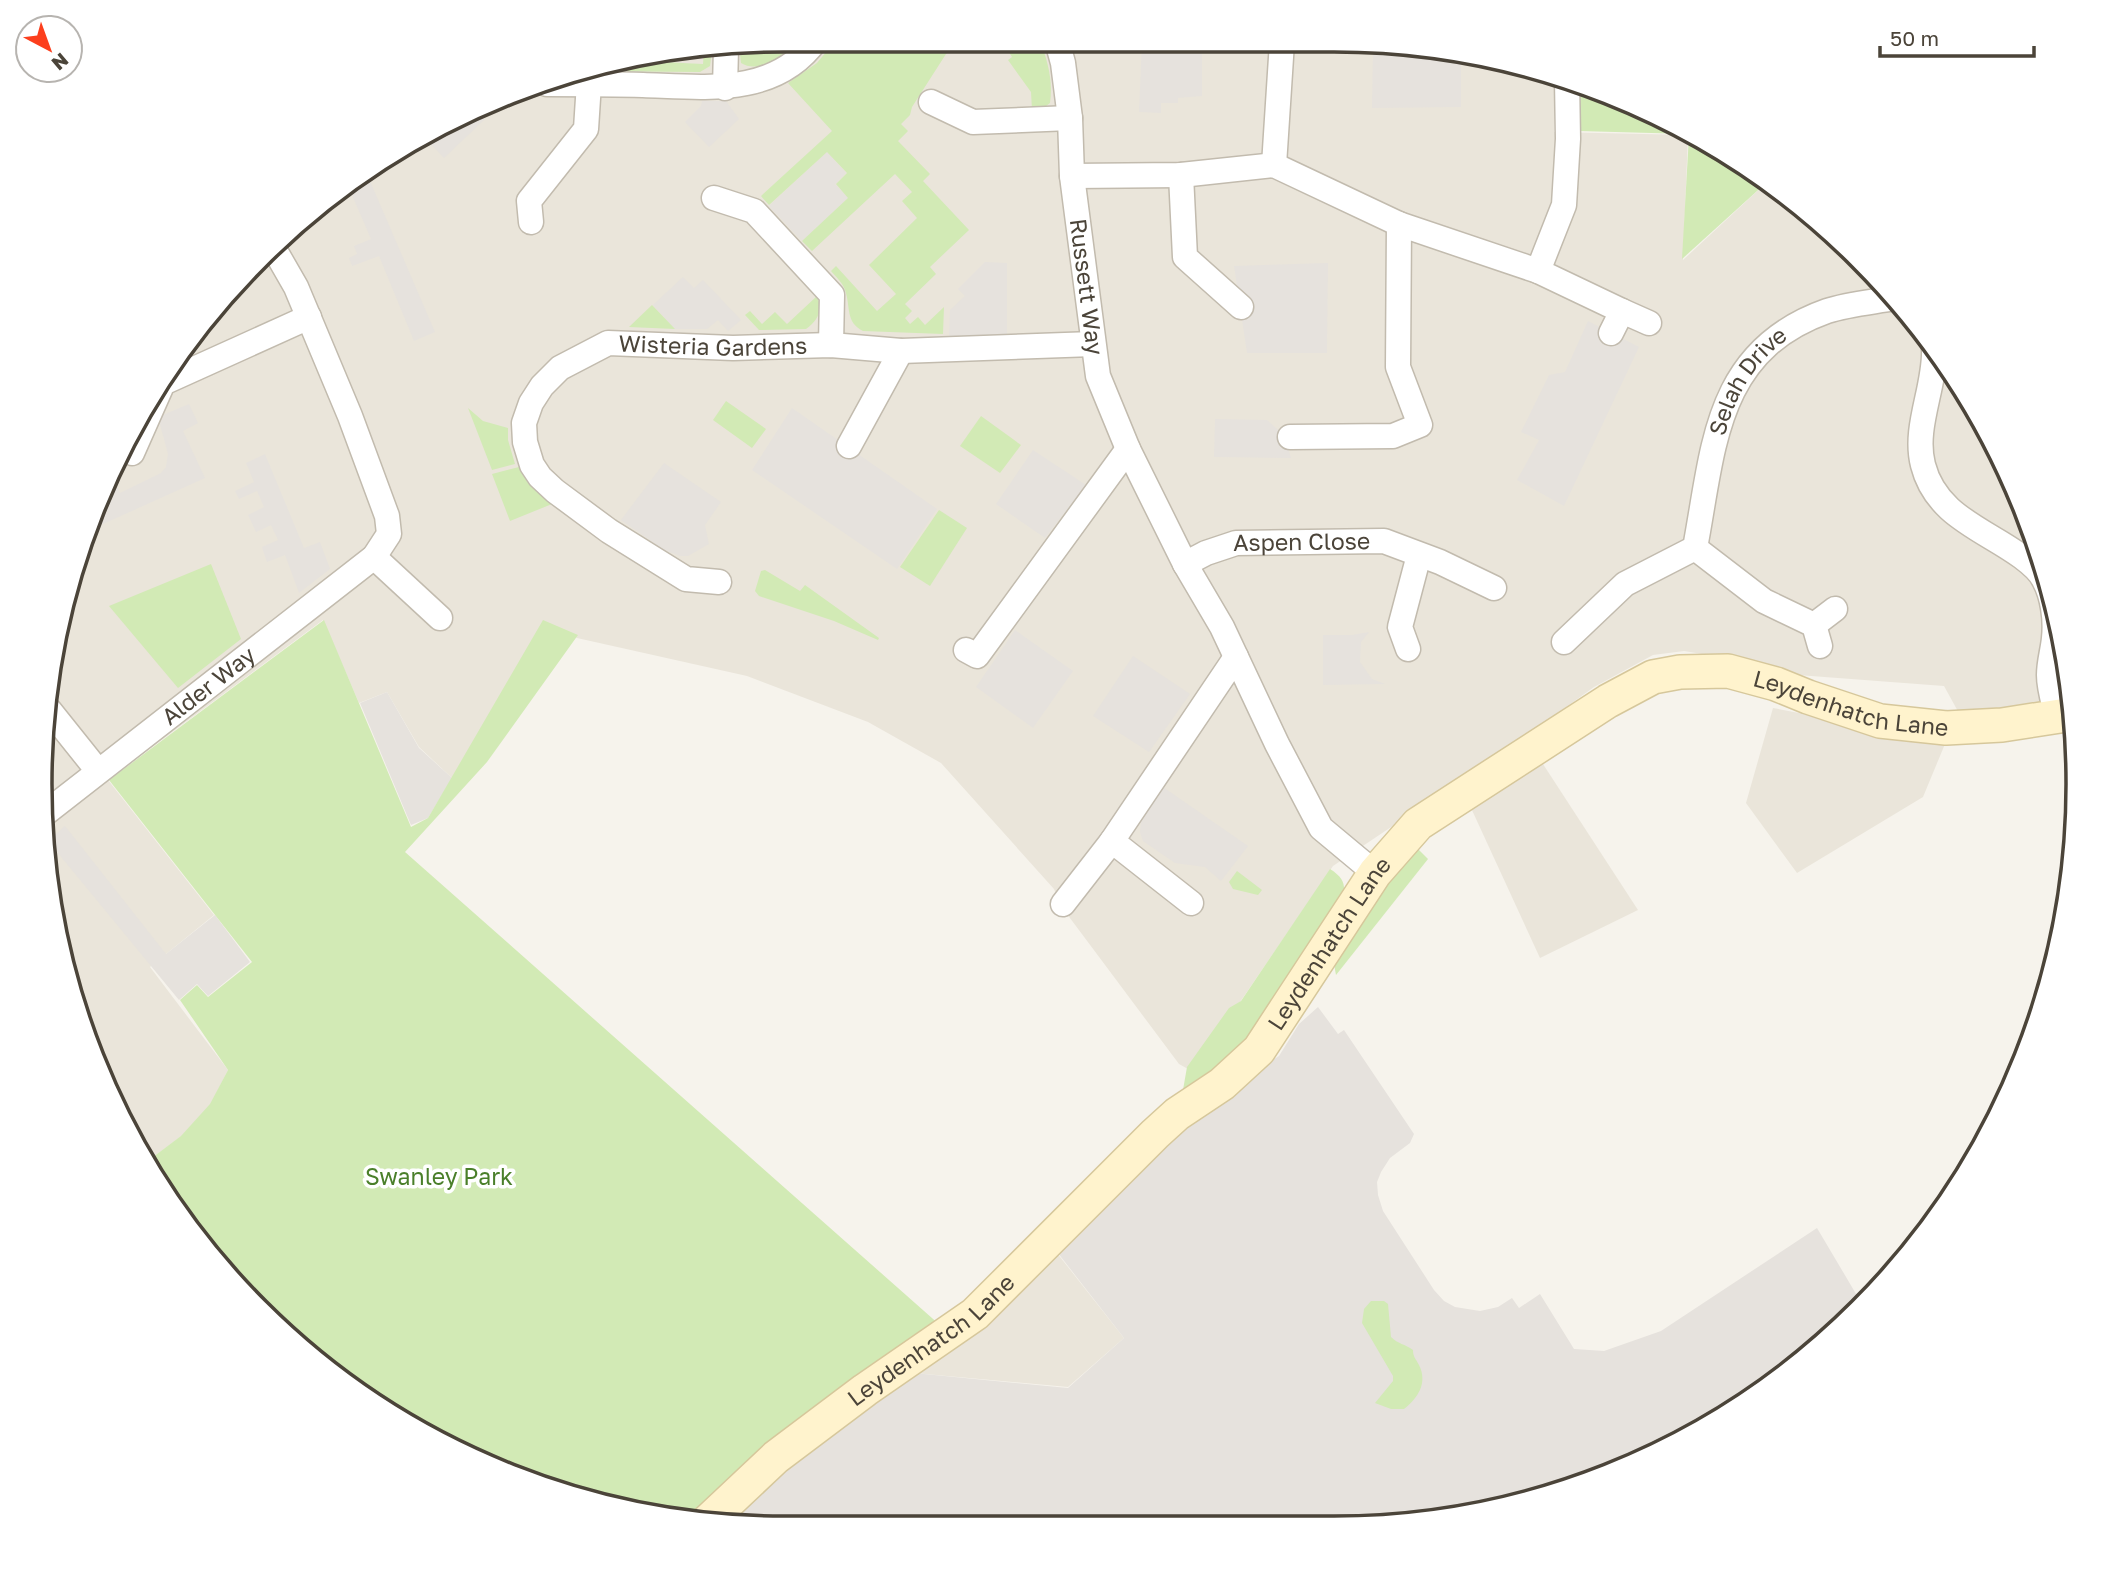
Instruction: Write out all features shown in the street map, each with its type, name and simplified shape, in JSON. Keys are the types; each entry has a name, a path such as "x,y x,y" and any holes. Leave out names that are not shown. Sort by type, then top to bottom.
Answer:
{"street":[{"path":"574,83 725,88 782,71 806,52"},
{"name":"Russett Way","path":"1060,52 1070,118 1072,176 1097,376 1128,449 1185,564 1222,627 1277,744 1321,828 1375,873"},
{"path":"1274,165 1281,52"},
{"path":"725,88 726,55"},
{"path":"531,222 529,201 586,129 589,83"},
{"path":"1538,271 1564,205 1568,139 1567,90"},
{"path":"931,102 973,121 1070,118"},
{"path":"1072,176 1181,175 1274,165 1399,225 1538,271 1648,323"},
{"path":"1181,175 1185,257 1241,307"},
{"name":"Wisteria Gardens","path":"714,198 754,211 832,295 831,345"},
{"path":"1290,437 1393,436 1420,425 1398,367 1399,225"},
{"name":"Alder Way","path":"53,807 374,557 389,534 387,516 350,416 296,288 278,256"},
{"name":"Selah Drive","path":"1695,548 1719,425 1728,397 1751,361 1770,342 1798,323 1828,310 1882,300"},
{"path":"1611,333 1622,311"},
{"path":"177,377 309,317"},
{"name":"Wisteria Gardens","path":"719,582 686,579 609,531 548,484 532,465 525,442 524,423 531,403 542,386 560,368 608,343 733,348 831,345 901,351 1093,344"},
{"path":"849,446 901,351"},
{"path":"1932,364 1921,447 1923,465 1937,497 1966,524 2009,548 2032,565"},
{"path":"966,650 977,656 1128,449"},
{"name":"Aspen Close","path":"1185,564 1206,553 1236,543 1292,540 1384,541 1440,562 1494,588"},
{"path":"1564,642 1625,584 1695,548 1764,601 1817,636 1835,610"},
{"path":"1408,649 1400,627 1419,555"},
{"path":"374,557 440,618"},
{"path":"2052,647 2049,676 2061,705"},
{"path":"1063,904 1112,841 1236,657"},
{"name":"Leydenhatch Lane","path":"717,1513 776,1457 864,1390 975,1314 1155,1134 1177,1114 1222,1084 1259,1050 1375,873 1418,824 1608,701 1654,677 1680,672 1728,671 1776,684 1880,722 1946,728 2002,725 2062,716"},
{"path":"56,719 97,771"},
{"path":"1112,841 1191,903"}],"shaded area":[{"path":"784,52 1381,54 1476,67 1555,87 1554,132 1669,135 1688,144 1683,260 1759,190 1816,234 1851,267 1884,302 1942,378 1990,461 2027,549 2041,595 2060,697 2001,712 1960,715 1944,686 1770,673 1726,658 1684,651 1653,655 1594,687 1509,748 1333,866 1240,1002 1188,1069 1179,1064 1061,906 1054,889 941,763 868,722 747,676 577,638 543,623 452,778 419,747 387,692 359,703 323,620 108,780 214,915 150,967 228,1070 211,1104 182,1136 155,1156 128,1108 108,1065 77,974 59,880 52,784 54,737 67,642 91,549 108,504 151,418 204,339 267,267 339,204 418,151 504,108 549,91 595,77 689,59"},
{"path":"1142,52 1202,52 1202,96 1178,98 1178,103 1161,103 1161,113 1139,112"},
{"path":"1373,54 1461,64 1461,107 1372,108"},
{"path":"702,101 726,101 739,119 709,147 685,122 701,106"},
{"path":"485,119 444,158 431,144"},
{"path":"827,152 846,173 835,184 848,198 802,241 769,206"},
{"path":"370,182 435,332 414,341 379,256 352,266 349,258 357,254 354,246 371,239 352,195"},
{"path":"985,262 1007,263 1007,338 949,337 950,310 965,296 958,289"},
{"path":"1328,263 1327,353 1247,353 1234,266"},
{"path":"683,277 694,288 703,280 741,320 728,331 718,320 707,329 675,329 653,305"},
{"path":"1588,321 1639,347 1564,506 1517,480 1539,440 1521,432 1549,375 1565,372"},
{"path":"189,404 198,423 183,431 205,478 100,525 117,485 120,493 161,473 166,467 168,454 158,417"},
{"path":"792,408 937,509 897,569 752,470"},
{"path":"1215,419 1267,420 1284,435 1291,458 1214,457"},
{"path":"1033,450 1086,485 1045,538 996,504"},
{"path":"265,454 304,548 320,542 330,569 299,593 285,555 267,562 262,547 278,540 271,525 256,532 248,515 264,507 257,491 239,499 235,491 254,482 246,463"},
{"path":"664,463 721,502 705,525 709,544 688,556 664,550 621,520"},
{"path":"1015,630 1073,671 1033,728 976,687"},
{"path":"1369,632 1361,642 1360,662 1372,679 1385,684 1323,685 1323,635"},
{"path":"1133,656 1190,694 1149,752 1093,716"},
{"path":"387,692 419,748 452,778 428,818 411,825 360,703"},
{"path":"1773,708 1804,714 1880,738 1945,744 1923,797 1797,873 1746,803"},
{"path":"1541,761 1638,910 1540,958 1471,808"},
{"path":"1163,787 1248,846 1221,881 1205,867 1175,863 1143,841 1141,821"},
{"path":"65,826 166,954 215,915 250,962 208,996 197,984 179,1000 56,851 54,835"},
{"path":"1318,1007 1338,1034 1344,1030 1414,1134 1410,1143 1390,1158 1381,1172 1377,1182 1378,1195 1383,1211 1434,1290 1444,1301 1455,1307 1480,1311 1498,1307 1512,1298 1519,1308 1540,1294 1574,1349 1604,1351 1661,1331 1817,1228 1857,1296 1816,1335 1779,1365 1700,1418 1614,1461 1569,1478 1476,1502 1381,1515 1334,1516 731,1514 756,1491 914,1373 1068,1388 1124,1338 1054,1248 1206,1102 1279,1056 1299,1024"},
{"path":"1053,1248 1124,1338 1068,1387 914,1373"}],"green space":[{"path":"785,52 764,65 748,66 741,63 740,54"},
{"path":"826,52 948,52 912,107 910,115 901,124 908,131 898,141 930,174 923,181 969,230 930,267 936,274 905,304 912,311 905,318 910,324 918,317 925,325 944,307 943,334 863,331 853,323 844,287 831,271 836,266 877,311 896,294 869,265 917,218 902,201 912,192 895,174 812,251 802,241 848,198 836,184 847,173 827,152 769,205 761,196 832,131 788,83 817,63"},
{"path":"1009,52 1043,52 1051,87 1050,103 1041,110 1032,110 1031,92 1008,60 1012,57"},
{"path":"704,57 711,57 710,66 700,72 622,71 672,62 703,64"},
{"path":"1581,95 1667,133 1579,131"},
{"path":"1688,145 1759,189 1682,259"},
{"path":"817,296 820,306 818,315 806,329 759,330 745,315 750,311 762,324 775,312 787,324"},
{"path":"652,305 675,329 629,327"},
{"path":"726,401 766,429 752,448 713,420"},
{"path":"468,408 483,421 508,428 508,440 515,464 492,470"},
{"path":"981,416 1021,445 1000,473 960,446"},
{"path":"519,467 528,483 552,504 510,521 492,474"},
{"path":"939,510 967,528 930,586 900,567"},
{"path":"211,564 241,639 178,688 109,606"},
{"path":"765,570 800,591 805,585 879,638 878,640 834,621 759,596 755,591 761,571"},
{"name":"Swanley Park","path":"324,620 411,827 428,818 543,620 578,635 487,762 405,852 941,1326 704,1512 595,1492 549,1478 461,1441 378,1393 302,1335 234,1267 176,1191 155,1156 181,1136 210,1104 228,1070 180,1000 197,985 208,997 252,962 109,780"},
{"path":"1414,845 1428,859 1336,975 1334,964"},
{"path":"1330,869 1343,882 1342,909 1259,1038 1180,1107 1187,1067 1229,1008 1241,1001"},
{"path":"1237,871 1262,890 1258,895 1233,889 1229,882"},
{"path":"1371,1301 1384,1301 1388,1304 1391,1337 1413,1350 1422,1372 1420,1390 1404,1409 1391,1409 1375,1403 1393,1381 1393,1376 1362,1323 1364,1309"}]}
